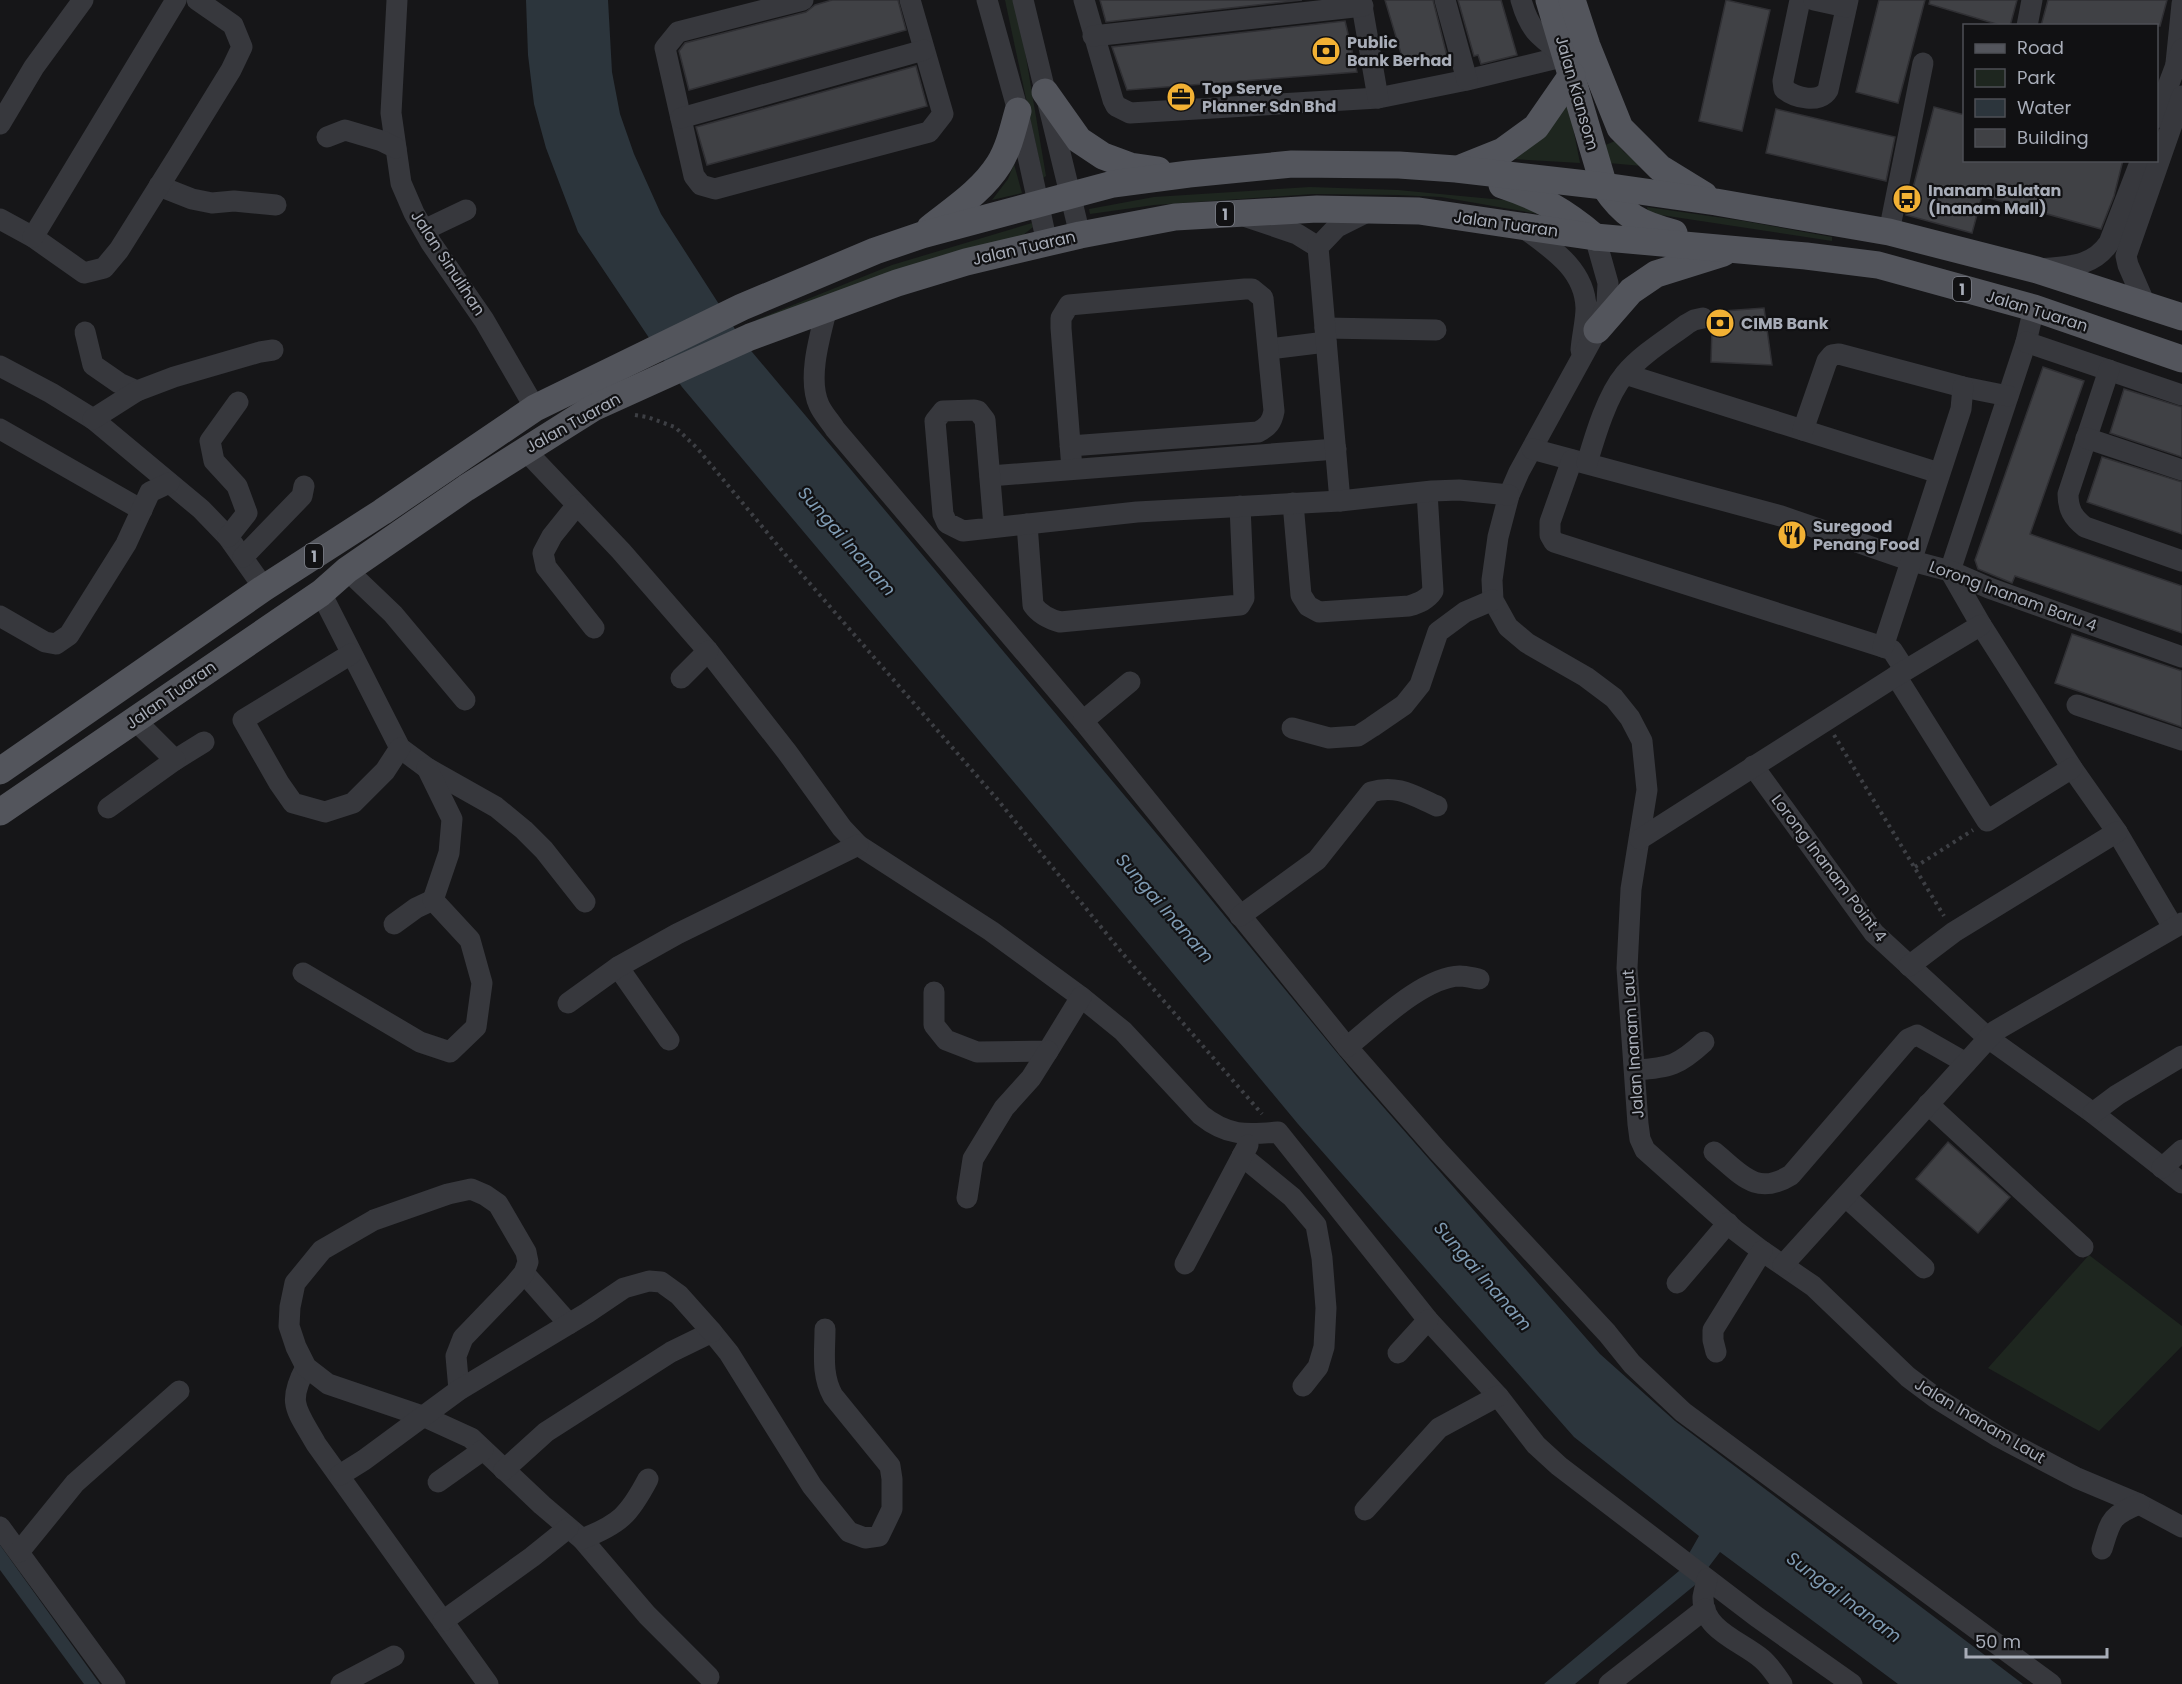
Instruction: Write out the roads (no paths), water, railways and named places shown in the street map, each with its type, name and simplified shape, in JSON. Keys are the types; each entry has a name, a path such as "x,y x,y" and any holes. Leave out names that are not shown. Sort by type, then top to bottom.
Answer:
{"main road":[{"name":"Jalan Kiansom","path":"1549,0 1604,186"},
{"name":"Jalan Kiansom","path":"1572,0 1587,46 1620,128 1660,168 1716,202"},
{"path":"1456,169 1503,151 1536,127 1569,65"},
{"path":"1045,92 1079,140 1104,156 1130,166 1189,174"},
{"path":"922,235 984,184 999,163 1011,136 1018,111"},
{"name":"Jalan Tuaran","path":"0,771 264,588 382,512 535,408 742,307 865,255 922,235 1113,184 1292,164 1399,165 1456,169 1604,186 1716,202 1889,232 2037,270 2182,317"},
{"path":"1456,169 1528,193 1567,213 1595,237"},
{"path":"1604,186 1617,205 1645,224 1736,249"},
{"name":"Jalan Tuaran","path":"0,812 321,593 346,570 524,450 593,408 750,337 897,283 966,262 1080,235 1175,217 1317,209 1419,211 1595,237 1736,249 1878,265 2034,308 2182,359"},
{"path":"1597,330 1631,291 1656,274 1736,249"},
{"path":"47,738 78,733 113,711 135,720"}],"street":[{"path":"0,124 34,67 83,0"},
{"path":"33,237 176,0"},
{"path":"0,219 33,237 84,273 104,268 119,250 159,186 225,80 242,47 233,25 197,0"},
{"name":"Jalan Sinulihan","path":"397,0 390,113 401,183 424,230 484,320 535,408"},
{"path":"803,0 755,6 678,32 665,48 694,176 701,185 715,189 929,132 943,114 910,0"},
{"path":"987,0 1018,111 1047,243"},
{"path":"1023,0 1080,235"},
{"path":"1084,0 1113,100 1116,106 1130,113 1378,98 1467,80 1569,65"},
{"path":"1445,0 1467,80"},
{"path":"1521,0 1525,16 1537,35 1569,65"},
{"path":"1800,0 1783,81 1784,89 1790,93 1818,99 1825,96 1828,90 1847,4 1814,0"},
{"path":"2027,24 2032,0"},
{"path":"2158,115 2179,58 2182,2"},
{"path":"1093,36 1362,3 1378,98"},
{"path":"681,118 924,50"},
{"path":"1889,232 1923,63"},
{"path":"2145,304 2126,256 2182,96"},
{"path":"327,137 345,130 382,141 396,148"},
{"path":"2037,270 2083,264 2092,261 2103,252 2109,243 2139,162"},
{"path":"159,186 192,199 276,206"},
{"path":"424,230 466,210"},
{"path":"1317,247 1337,227 1371,210"},
{"path":"1232,213 1297,234 1317,247"},
{"name":"Jalan Inanam Laut","path":"1521,225 1563,257 1579,279 1586,307 1578,365"},
{"name":"Jalan Inanam Laut","path":"1595,237 1608,283 1606,303 1597,330 1509,495 1494,558 1493,600 1508,627 1527,643 1586,677 1614,698 1630,718 1642,741 1647,790 1631,889 1627,969 1636,1070 1638,1124 1640,1139 1645,1150 1762,1251 1813,1286 1908,1377 1936,1398 1999,1437 2078,1479 2139,1504 2182,1527"},
{"path":"1317,247 1340,501"},
{"path":"1070,446 1258,432 1269,424 1274,411 1263,298 1252,289 1070,305 1061,318 1061,328 1070,446 1072,469"},
{"path":"827,308 818,344 814,390 820,407 835,429 1083,721 1347,1047 1437,1150 1607,1333 1632,1364 1683,1412 2051,1684"},
{"path":"1783,1265 1995,1031 2178,925 2073,768 1981,625 1950,571 2026,342 2034,308"},
{"path":"1703,318 1687,324 1625,374 1550,522 1550,535 1554,542 1892,650 1901,673 1987,821 2073,768"},
{"path":"1269,349 1325,335 1436,330"},
{"path":"85,332 93,365 119,383 137,391"},
{"path":"2026,342 2182,395"},
{"path":"93,419 137,391 174,377 273,350"},
{"path":"1803,430 1827,361 1839,354 1963,387 2008,396"},
{"path":"0,366 93,419 201,509 228,537 264,588"},
{"path":"2109,370 2068,494 2068,504 2076,521 2085,527 2182,561"},
{"path":"1625,374 1939,473"},
{"path":"1883,647 1961,409 1963,387"},
{"path":"228,537 247,513 237,486 214,461 210,441 238,402"},
{"path":"994,527 986,424 982,415 974,410 943,411 935,421 945,520 951,526 963,531 1137,512 1340,501 1426,492 1459,490 1509,495"},
{"path":"0,429 142,510"},
{"path":"2086,438 2182,470"},
{"path":"990,476 1336,449"},
{"name":"Lorong Inanam Baru 4","path":"1532,449 1782,516 1912,561 1950,571 1989,588 2182,657"},
{"path":"524,450 621,551 708,651 842,828 858,845 991,931 1081,997 1123,1031 1214,1126 1234,1133 1278,1132 1428,1320 1498,1396 1536,1445 1558,1466 1757,1617 1852,1684"},
{"path":"0,616 45,642 56,644 63,639 69,634 126,544 150,492 169,483"},
{"path":"243,557 302,496 304,486"},
{"path":"1293,503 1301,595 1308,606 1319,612 1409,606 1420,603 1433,591 1426,492"},
{"path":"577,505 552,536 543,553 546,567 594,628"},
{"path":"1027,524 1033,605 1037,611 1049,619 1060,622 1240,605 1244,598 1240,506"},
{"path":"346,570 393,614 465,700"},
{"path":"321,593 400,748 426,768 496,807 524,830 544,850 585,902"},
{"path":"1292,729 1329,738 1358,736 1404,705 1420,685 1438,632 1465,612 1493,600"},
{"path":"1640,839 1901,673 1981,625"},
{"path":"681,678 708,651"},
{"path":"351,654 243,720 293,803 325,812 354,804 385,771 400,748"},
{"path":"1083,721 1130,682"},
{"path":"2077,705 2182,740"},
{"path":"135,720 175,760"},
{"path":"108,808 204,742"},
{"name":"Lorong Inanam Point 4","path":"1753,766 1874,933 1988,1038 2093,1113 2182,1183"},
{"path":"394,924 416,908 433,900 449,853 452,819 426,768"},
{"path":"1240,916 1275,893 1317,860 1371,792 1383,788 1397,789 1437,806"},
{"path":"1909,966 1954,932 2117,832"},
{"path":"568,1003 618,967 677,934 858,845"},
{"path":"303,973 420,1042 450,1052 476,1027 482,982 470,940 433,900"},
{"path":"618,967 669,1040"},
{"path":"1347,1047 1418,991 1442,980 1461,976 1479,980"},
{"path":"934,992 934,1025 946,1040 976,1052 1048,1051"},
{"path":"967,1198 973,1159 1004,1108 1031,1078 1081,997"},
{"path":"1714,1152 1747,1179 1757,1184 1777,1184 1791,1175 1908,1039 1917,1035 1966,1063"},
{"path":"1636,1070 1659,1068 1684,1060 1704,1042"},
{"path":"2093,1113 2126,1089 2182,1056"},
{"path":"1928,1104 2083,1247"},
{"path":"1185,1264 1253,1134"},
{"path":"2162,1167 2182,1150"},
{"path":"1242,1156 1292,1197 1316,1225 1322,1258 1326,1308 1324,1347 1318,1366 1303,1386"},
{"path":"459,1390 456,1356 463,1338 524,1273 528,1262 526,1252 498,1204 485,1195 471,1190 448,1194 374,1220 322,1250 295,1283 290,1307 289,1326 306,1367 328,1384 425,1417 471,1438 575,1533 647,1615 710,1677"},
{"path":"1845,1197 1924,1268"},
{"path":"1677,1283 1728,1223"},
{"path":"1716,1353 1713,1330 1762,1251"},
{"path":"524,1273 569,1324"},
{"path":"340,1475 425,1417 459,1390 624,1288 649,1281 660,1282 679,1295 729,1353 812,1486 849,1532 865,1538 879,1536 892,1509 890,1466 826,1384 825,1329"},
{"path":"1398,1353 1428,1320"},
{"path":"504,1470 546,1432 671,1352 712,1332"},
{"path":"306,1367 294,1394 295,1408 316,1444 488,1684"},
{"path":"19,1552 75,1483 179,1391"},
{"path":"1365,1510 1439,1428 1498,1396"},
{"path":"438,1482 483,1450"},
{"path":"443,1621 532,1557 575,1533 607,1529 633,1508 648,1479"},
{"path":"2102,1549 2112,1520 2122,1511 2139,1504"},
{"path":"0,1527 115,1684"},
{"path":"1707,1579 1703,1598 1711,1621 1723,1633 1760,1658 1782,1684"},
{"path":"1609,1684 1705,1609"},
{"path":"340,1684 394,1656"}],"water":[{"name":"Sungai Inanam","path":"526,0 608,0 612,72 620,114 634,154 661,214 742,340 1177,858 1357,1077 1600,1354 1675,1421 2023,1684 1898,1684 1720,1552 1695,1585 1575,1684 1544,1684 1679,1571 1699,1536 1574,1437 1298,1124 682,387 578,232 546,148 534,104 528,55"},
{"path":"0,1545 100,1684 84,1684 0,1570"}],"place":[{"name":"Public Bank Berhad","path":"1326,51"},
{"name":"Top Serve Planner Sdn Bhd","path":"1181,97"},
{"name":"Inanam Bulatan (Inanam Mall)","path":"1907,199"},
{"name":"CIMB Bank","path":"1720,323"},
{"name":"Suregood Penang Food","path":"1792,535"}]}
